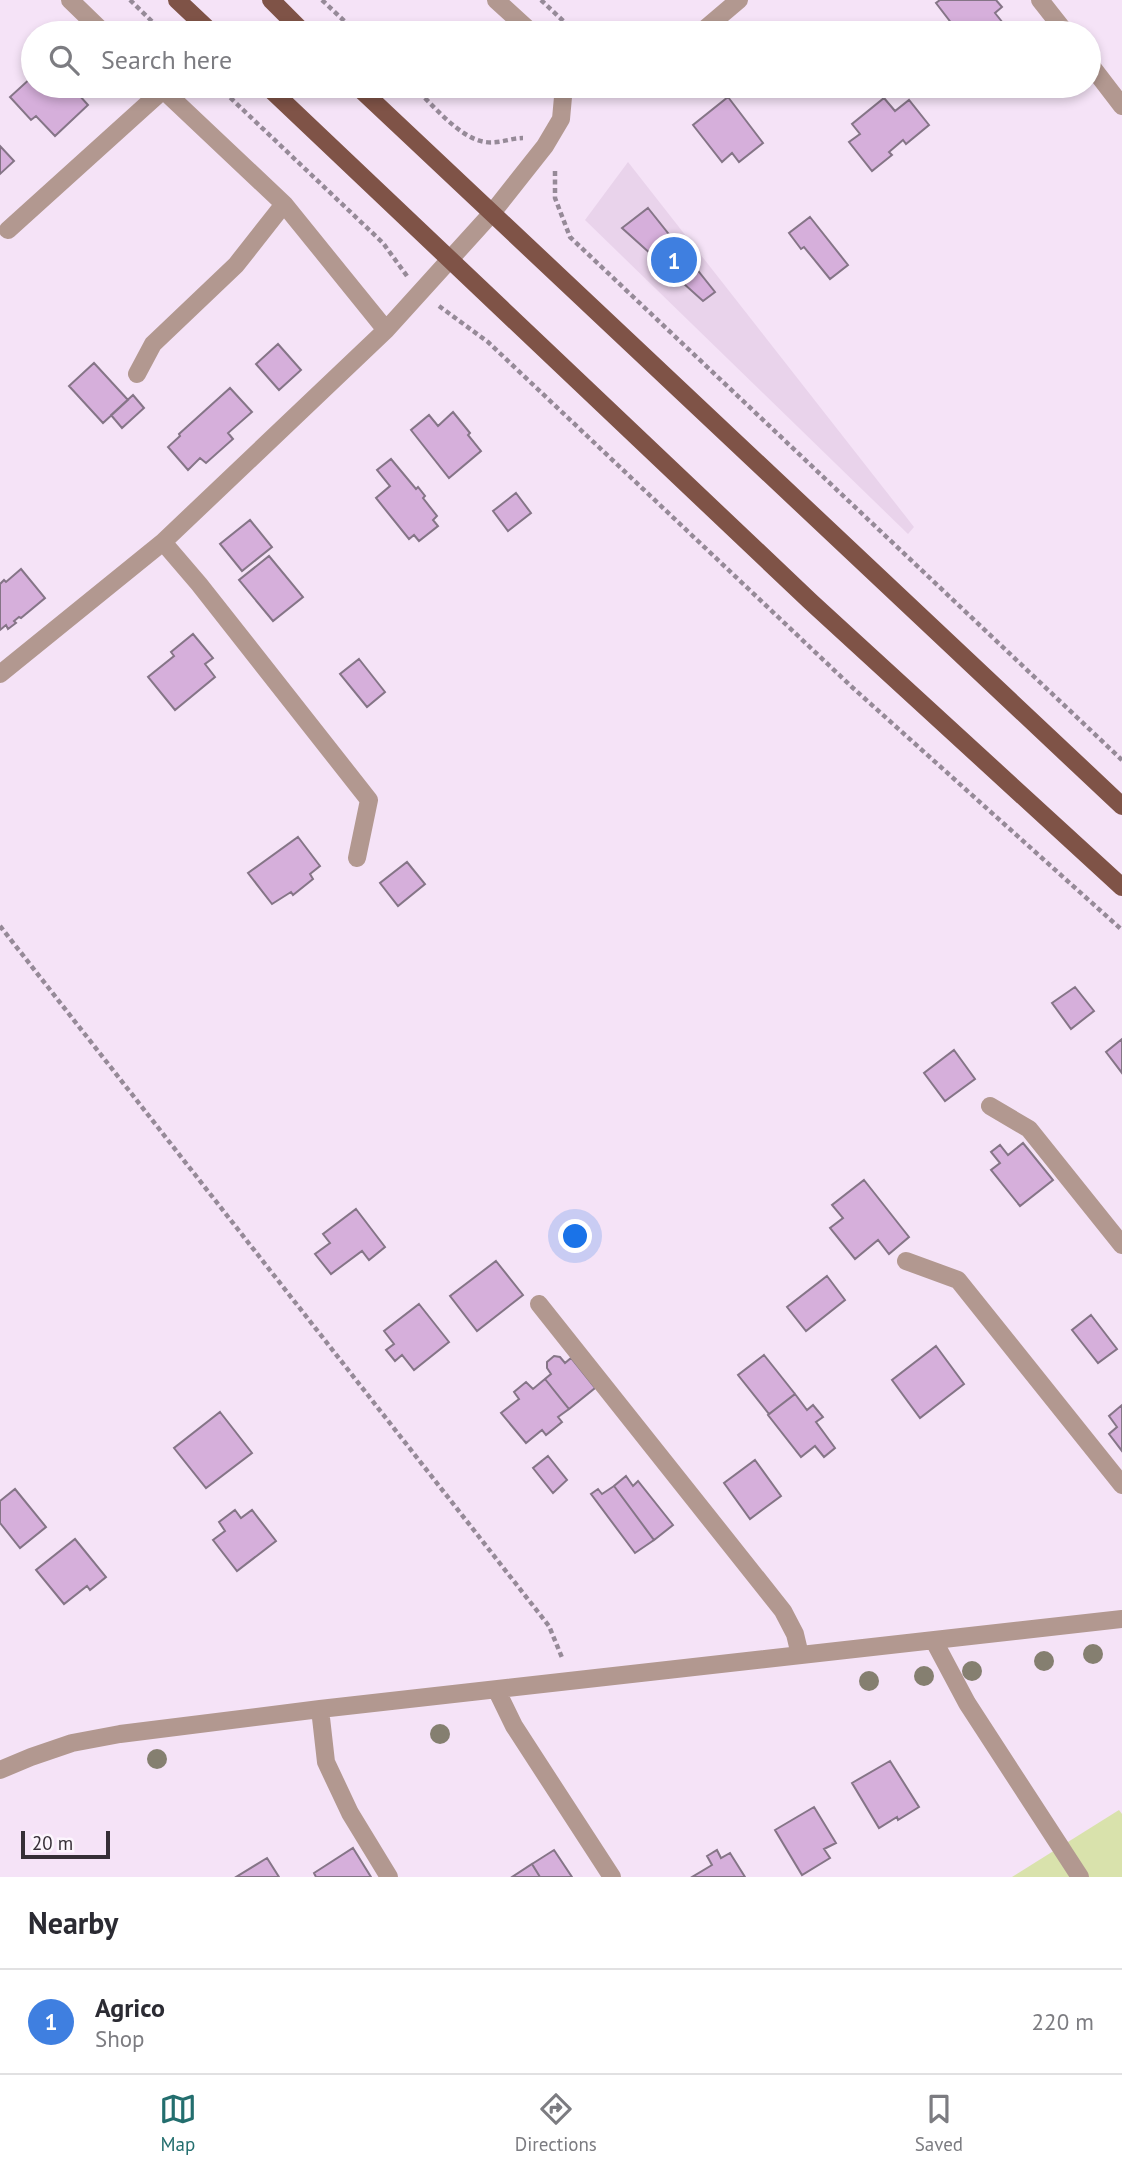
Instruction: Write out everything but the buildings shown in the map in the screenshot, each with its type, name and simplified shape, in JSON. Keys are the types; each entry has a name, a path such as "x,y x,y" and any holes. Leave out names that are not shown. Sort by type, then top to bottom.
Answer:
{"main road":[{"path":"177,0 199,21"},
{"path":"271,0 292,21"},
{"path":"280,98 801,592 1122,887"},
{"path":"370,98 1122,806"}],"street":[{"path":"70,0 92,21"},
{"path":"496,0 519,21"},
{"path":"714,21 739,0"},
{"path":"1041,0 1057,21"},
{"path":"1101,78 1122,106"},
{"path":"8,230 150,98"},
{"path":"172,98 284,205 386,330"},
{"path":"0,674 163,542 386,330 492,213 545,146 561,119 564,98"},
{"path":"137,374 153,344 236,265 284,205"},
{"path":"163,542 369,800 357,858"},
{"path":"990,1106 1029,1129 1122,1245"},
{"path":"906,1261 958,1280 1122,1485"},
{"path":"539,1304 783,1611 795,1634 800,1656"},
{"path":"0,1770 72,1743 111,1736 320,1709 1122,1619"},
{"path":"934,1641 967,1703 1080,1877"},
{"path":"497,1691 514,1726 612,1877"},
{"path":"320,1709 326,1762 350,1813 389,1877"}],"path":[{"path":"130,0 152,21"},
{"path":"321,0 344,21"},
{"path":"541,0 563,21"},
{"path":"231,98 383,243 404,274 414,283"},
{"path":"426,98 457,128 484,142 497,143 520,137 525,139"},
{"path":"554,166 555,198 570,237 1122,760"},
{"path":"433,300 488,342 853,688 1122,930"},
{"path":"0,926 549,1626 562,1660"}],"shaded area":[{"path":"628,162 914,527 908,534 585,220"}],"green space":[{"path":"1119,1810 1122,1814 1122,1877 1012,1877"}],"place":[{"name":"Agrico","path":"674,260"}]}
